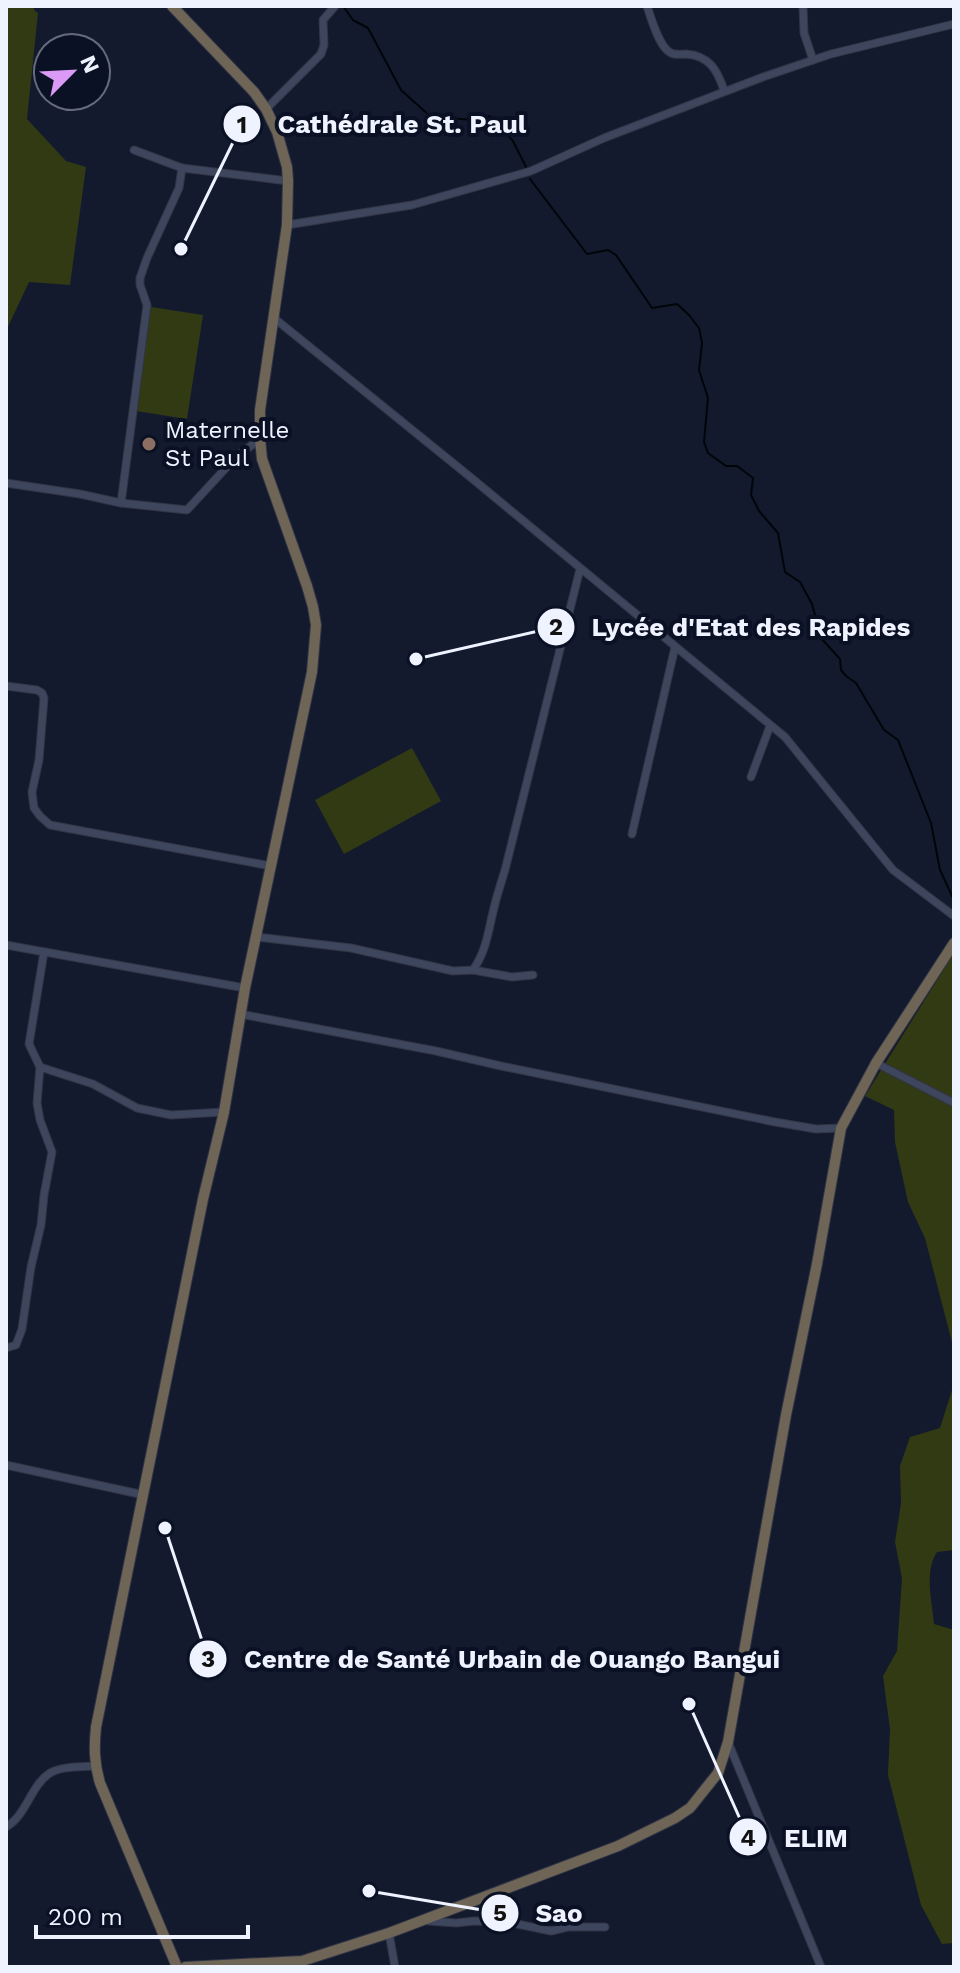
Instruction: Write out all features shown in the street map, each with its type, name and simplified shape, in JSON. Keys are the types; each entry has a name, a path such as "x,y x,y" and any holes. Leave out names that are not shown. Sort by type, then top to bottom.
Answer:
{"main road":[{"path":"172,6 234,69 266,109 284,152 288,181 287,225 260,410 260,439 262,459 307,586 316,625 312,672 245,988 224,1112 203,1199 93,1752 94,1766 177,1967"},
{"path":"185,1967 303,1964 389,1933 618,1846 690,1808 718,1773 728,1742 841,1128 876,1063 954,943"}],"street":[{"path":"266,109 321,54 324,45 323,20 335,6"},
{"path":"647,6 667,51 705,60 717,71 724,90"},
{"path":"803,6 804,33 813,60"},
{"path":"287,225 412,205 531,171 724,90 813,60 954,24"},
{"path":"134,150 182,168 288,181"},
{"path":"121,503 147,305 140,278 179,188 182,168"},
{"path":"274,318 785,737 893,870 954,916"},
{"path":"6,483 121,503 187,510 236,457 260,439"},
{"path":"473,970 483,956 489,936 493,909 580,569"},
{"path":"632,834 675,647"},
{"path":"6,686 37,690 44,698 39,760 32,792 34,808 50,825 271,866"},
{"path":"751,777 770,726"},
{"path":"257,937 351,948 453,971 473,970 512,977 533,975"},
{"path":"6,945 245,988"},
{"path":"6,1348 16,1345 22,1329 52,1152 37,1103 40,1067 29,1044 44,952"},
{"path":"240,1014 436,1051 775,1122 816,1129 841,1128"},
{"path":"876,1063 954,1103"},
{"path":"40,1067 93,1084 137,1108 171,1115 224,1112"},
{"path":"6,1465 144,1495"},
{"path":"728,1742 821,1967"},
{"path":"6,1827 19,1816 48,1774 94,1766"},
{"path":"422,1920 507,1922 551,1931 568,1927 605,1927"},
{"path":"389,1933 395,1967"}],"green space":[{"path":"6,6 34,6 38,13 36,32 32,32 27,119 66,161 86,167 70,285 29,282 6,331"},
{"path":"151,307 203,315 187,419 136,411"},
{"path":"412,748 441,801 344,854 315,800"},
{"path":"954,953 954,1350 925,1238 908,1202 895,1142 894,1110 865,1096"},
{"path":"954,1384 954,1550 937,1552 930,1577 934,1624 954,1630 954,1943 942,1944 921,1905 888,1775 890,1729 883,1676 897,1651 902,1578 895,1542 901,1503 900,1466 910,1437 940,1428"}],"waterway":[{"path":"343,6 353,20 368,28 401,90 431,117 476,120 490,116 513,141 526,167"},
{"path":"530,179 587,254 608,250 616,255 652,308 677,304 699,328 702,343 699,370 708,398 704,442 708,453 726,466 737,466 753,478 751,495 759,511 778,533 785,572 800,582 812,604 821,638 840,659 841,670 856,683 884,730 898,740 931,823 940,870 954,900"}],"place":[{"name":"Cathédrale St. Paul","path":"181,249"},
{"name":"Maternelle St Paul","path":"149,444"},
{"name":"Lycée d'Etat des Rapides","path":"416,659"},
{"name":"Centre de Santé Urbain de Ouango Bangui","path":"165,1528"},
{"name":"ELIM","path":"689,1704"},
{"name":"Sao","path":"369,1891"}]}
